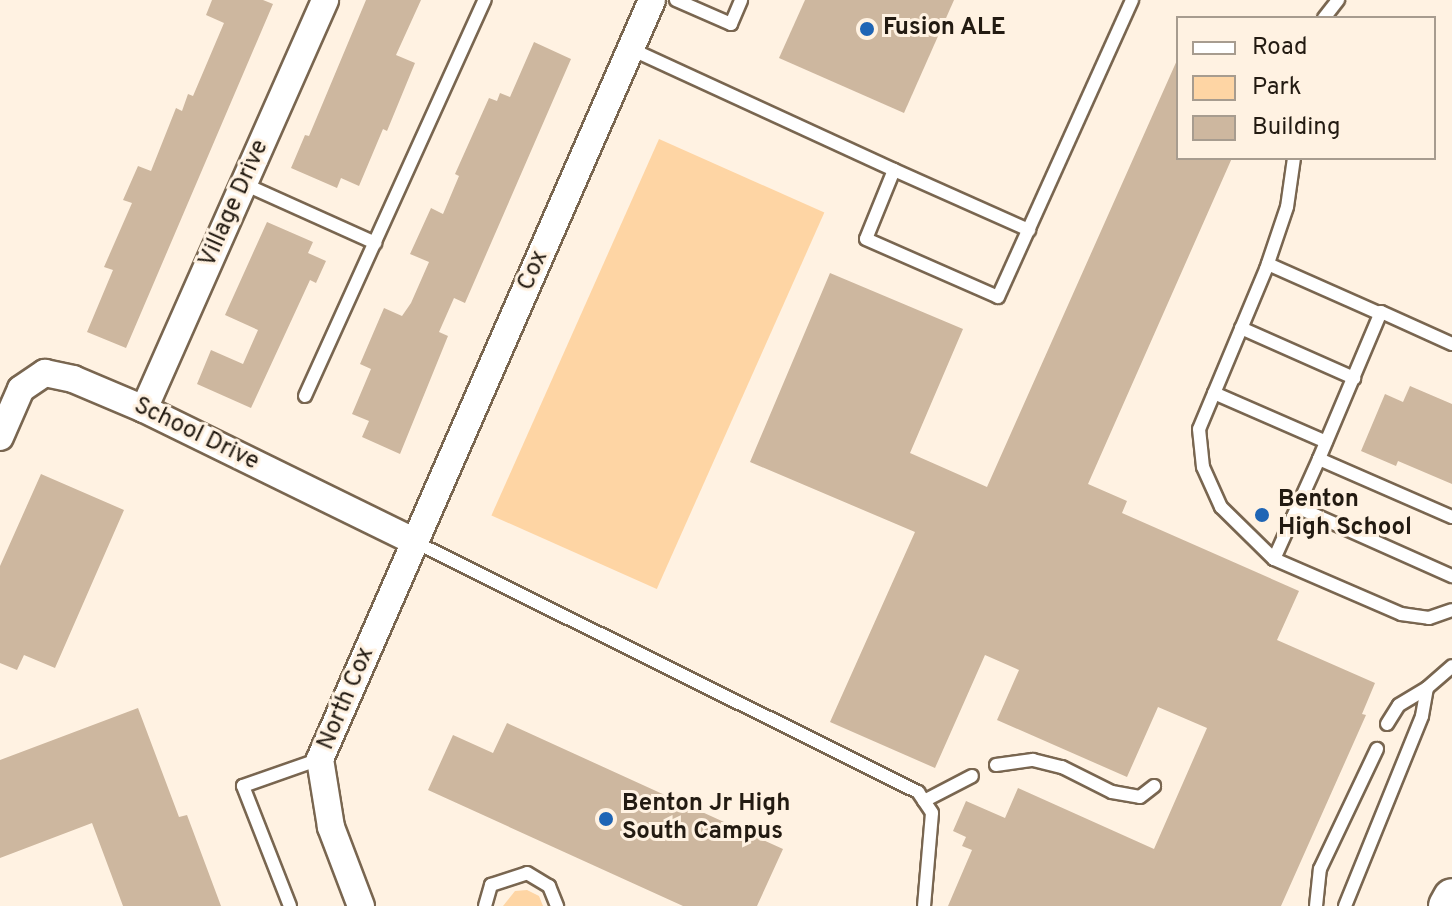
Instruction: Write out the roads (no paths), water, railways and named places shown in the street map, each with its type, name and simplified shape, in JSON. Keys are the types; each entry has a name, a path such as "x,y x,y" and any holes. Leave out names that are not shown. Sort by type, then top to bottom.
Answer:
{"street":[{"name":"Village Drive","path":"144,409 325,0"},
{"name":"Cox","path":"415,542 652,0"},
{"name":"School Drive","path":"0,437 21,389 45,373 73,379 144,409 415,542"},
{"name":"North Cox","path":"361,906 331,827 320,759 415,542"},
{"path":"1447,906 1452,897"}],"lane":[{"path":"305,396 485,0"},
{"path":"676,0 731,24 741,0"},
{"path":"894,170 866,239 998,297 1132,0"},
{"path":"1326,16 1338,0"},
{"path":"631,49 1029,230"},
{"path":"1294,160 1287,207 1268,264 1199,429 1203,467 1221,507 1274,559 1401,614 1429,618 1452,610"},
{"path":"244,184 375,243"},
{"path":"1268,264 1452,344"},
{"path":"1274,559 1381,314"},
{"path":"1241,328 1354,378"},
{"path":"1214,393 1326,442"},
{"path":"1319,459 1452,517"},
{"path":"1297,507 1452,576"},
{"path":"415,542 918,792 932,813 924,906"},
{"path":"1387,724 1399,705 1427,688 1452,666"},
{"path":"1345,906 1422,716 1427,688"},
{"path":"1316,906 1320,869 1377,749"},
{"path":"290,906 243,786 320,759"},
{"path":"996,765 1033,760 1062,767 1112,792 1140,797 1154,786"},
{"path":"924,801 972,776"},
{"path":"485,906 491,885 527,873 549,886 557,906"}],"place":[{"name":"Fusion ALE","path":"867,29"},
{"name":"Benton High School","path":"1262,515"},
{"name":"Benton Jr High South Campus","path":"606,819"}]}
